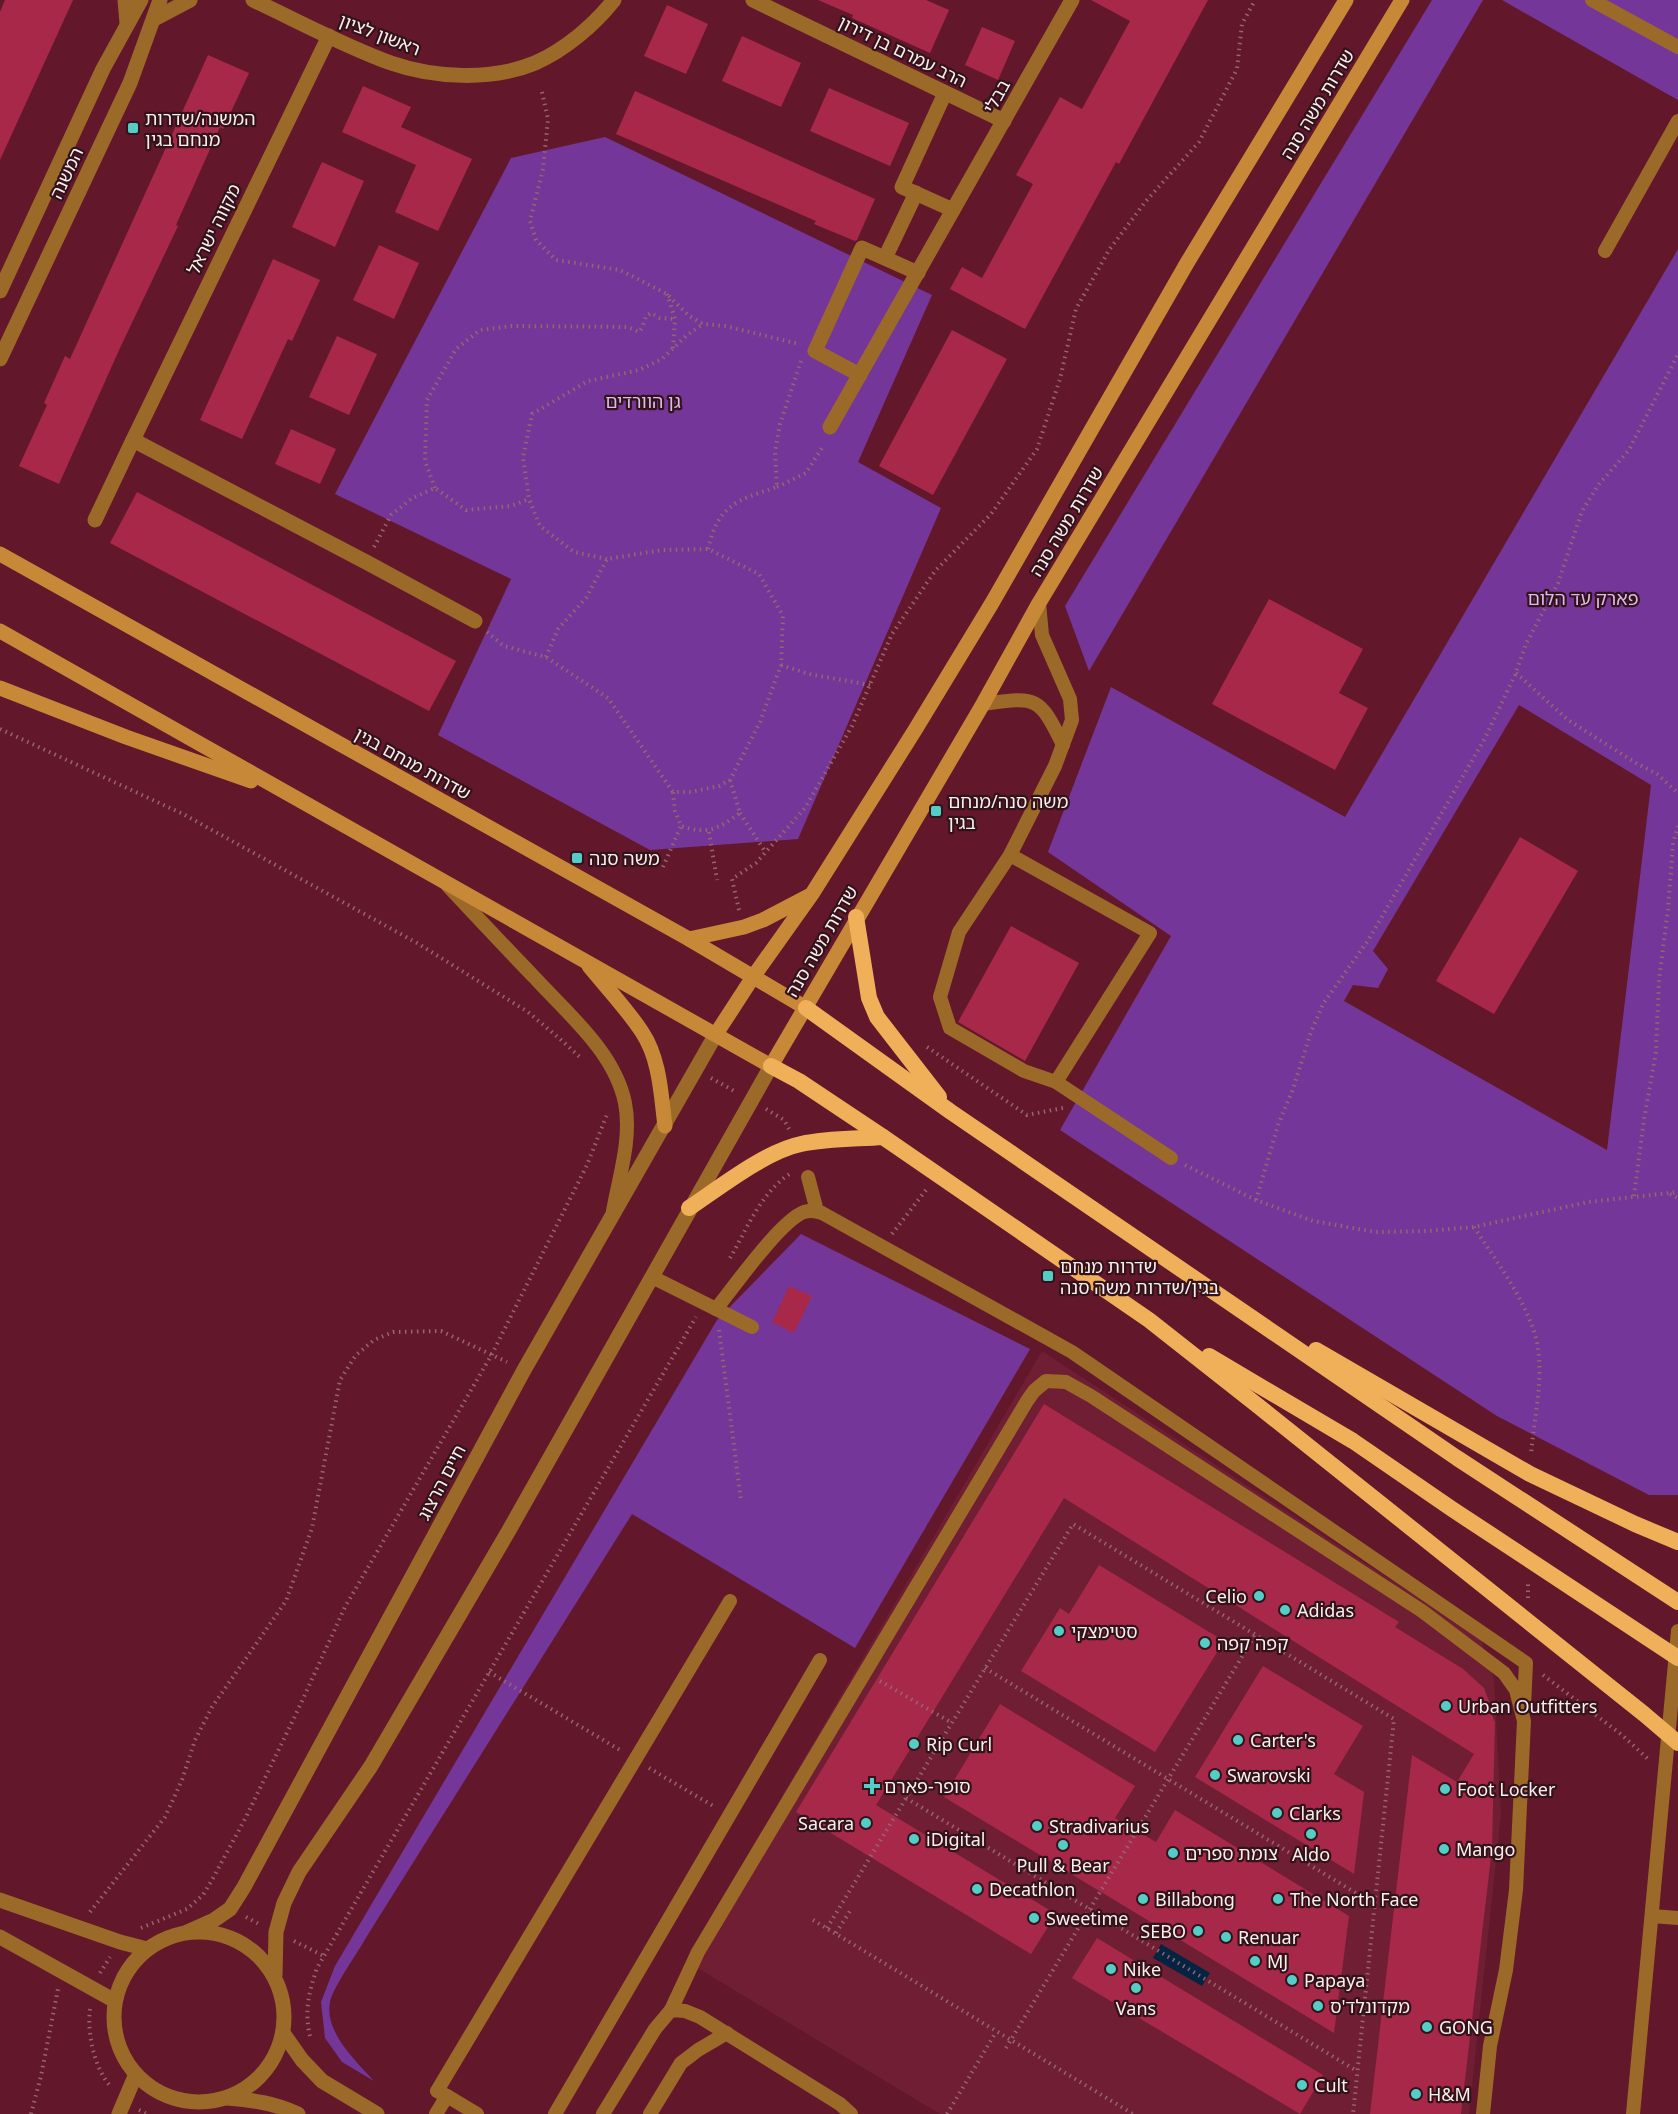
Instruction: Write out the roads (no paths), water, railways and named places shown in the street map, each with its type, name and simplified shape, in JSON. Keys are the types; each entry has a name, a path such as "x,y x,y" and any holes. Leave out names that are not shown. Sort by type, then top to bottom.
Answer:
{"highway":[{"path":"856,917 869,998 877,1017 951,1112"},
{"path":"806,1008 951,1112 1457,1458 1678,1602"},
{"path":"771,1066 799,1081 883,1137 1149,1320 1353,1441 1678,1658"},
{"path":"689,1208 747,1169 798,1144 883,1137"},
{"path":"1211,1290 1530,1474 1678,1542"},
{"path":"1149,1320 1678,1743"}],"main road":[{"name":"שדרות משה סנה","path":"716,1034 753,977 813,894 992,603 1187,263 1346,0"},
{"name":"שדרות משה סנה","path":"771,1066 856,917 983,704 1039,603 1402,0"},
{"path":"0,546 20,566"},
{"name":"שדרות מנחם בגין","path":"0,554 689,939 806,1008"},
{"path":"0,631 771,1066"},
{"path":"0,688 126,737 288,794"},
{"path":"689,939 744,927 763,920 813,894"},
{"path":"584,959 642,1032 660,1083 665,1126"}],"street":[{"path":"125,0 127,23"},
{"name":"המשנה","path":"0,291 103,69 141,0"},
{"name":"המשנה","path":"0,359 130,83 160,0"},
{"path":"154,19 190,0"},
{"name":"ראשון לציון","path":"253,0 328,36 392,63 424,71 456,75 492,73 536,63 564,47 595,21 614,0"},
{"name":"הרב עמרם בן דירון","path":"753,0 1004,121"},
{"name":"בבלי","path":"830,427 1072,0"},
{"name":"מקווה ישראל","path":"95,520 328,36"},
{"path":"945,93 902,187 953,210"},
{"path":"885,258 916,193"},
{"path":"860,375 810,348 862,248 918,273"},
{"path":"133,440 476,621"},
{"name":"חיים הרצוג","path":"187,1932 214,1920 230,1909 244,1887 524,1370 716,1034"},
{"path":"274,1975 276,1932 284,1903 299,1872 371,1766 508,1532 771,1066"},
{"path":"0,1900 120,1942 147,1949"},
{"path":"187,1932 213,1932 237,1940 259,1955 274,1975 282,1994 285,2013 284,2033 273,2061 254,2083 227,2097 181,2108 167,2096 150,2087 136,2074 121,2052 114,2027 115,2001 124,1976 140,1955 162,1940 187,1932"},
{"path":"0,1937 115,2001"},
{"path":"284,2033 302,2061 322,2080 377,2114"},
{"path":"122,2108 136,2074"},
{"path":"227,2097 279,2105 298,2114"}],"lane":[{"path":"1391,18 1411,0"},
{"path":"1592,0 1678,47"},
{"path":"1605,251 1678,121"},
{"path":"1039,603 1042,635 1070,699 1072,720 1055,766 1010,855 959,932 940,997 950,1028 1024,1071 1056,1082 1171,1158"},
{"path":"983,704 1019,699 1037,704 1049,715 1063,745"},
{"path":"1010,855 1150,933 1056,1082"},
{"path":"442,880 580,1026 610,1064 619,1082 625,1104 626,1127 623,1157 611,1219"},
{"path":"802,1173 817,1211"},
{"path":"710,1306 796,1216 807,1211 817,1211 1072,1352 1526,1663 1516,1890 1506,1970 1490,2046 1483,2114"},
{"path":"652,1277 752,1327"},
{"path":"603,2114 655,2029 670,2010 698,1952 1027,1401 1034,1391 1046,1381 1066,1382 1091,1396 1422,1611 1504,1673 1516,1690 1524,1721"},
{"path":"477,2114 437,2091 730,1601"},
{"path":"1633,2114 1678,1631"},
{"path":"555,2114 820,1660"},
{"path":"1652,1916 1678,1918"},
{"path":"670,2010 685,2011 726,2033 839,2109 851,2114"},
{"path":"650,2114 681,2063 726,2033"},
{"path":"436,2114 447,2096"}],"water":[{"path":"1161,1944 1210,1973 1202,1986 1153,1958"}],"place":[{"name":"המשנה/שדרות מנחם בגין","path":"133,128"},
{"name":"משה סנה/מנחם בגין","path":"936,811"},
{"name":"משה סנה","path":"577,858"},
{"name":"שדרות מנחם בגין/שדרות משה סנה","path":"1048,1276"},
{"name":"Celio","path":"1259,1596"},
{"name":"Adidas","path":"1285,1610"},
{"name":"סטימצקי","path":"1059,1631"},
{"name":"קפה קפה","path":"1205,1643"},
{"name":"Urban Outfitters","path":"1446,1706"},
{"name":"Carter's","path":"1238,1740"},
{"name":"Rip Curl","path":"914,1744"},
{"name":"Swarovski","path":"1215,1775"},
{"name":"סופר-פארם","path":"872,1786"},
{"name":"Foot Locker","path":"1445,1789"},
{"name":"Clarks","path":"1277,1813"},
{"name":"Sacara","path":"866,1823"},
{"name":"Stradivarius","path":"1037,1826"},
{"name":"Aldo","path":"1311,1834"},
{"name":"iDigital","path":"914,1839"},
{"name":"Pull & Bear","path":"1063,1845"},
{"name":"Mango","path":"1444,1849"},
{"name":"צומת ספרים","path":"1173,1853"},
{"name":"Decathlon","path":"977,1889"},
{"name":"Billabong","path":"1143,1899"},
{"name":"The North Face","path":"1278,1899"},
{"name":"Sweetime","path":"1034,1918"},
{"name":"SEBO","path":"1198,1931"},
{"name":"Renuar","path":"1226,1937"},
{"name":"MJ","path":"1255,1961"},
{"name":"Nike","path":"1111,1969"},
{"name":"Papaya","path":"1292,1980"},
{"name":"Vans","path":"1136,1988"},
{"name":"מקדונלד'ס","path":"1318,2006"},
{"name":"GONG","path":"1427,2027"},
{"name":"Cult","path":"1302,2085"},
{"name":"H&M","path":"1416,2094"}],"park label":[{"name":"גן הוורדים","path":"643,401"},
{"name":"פארק עד הלום","path":"1583,598"}]}
